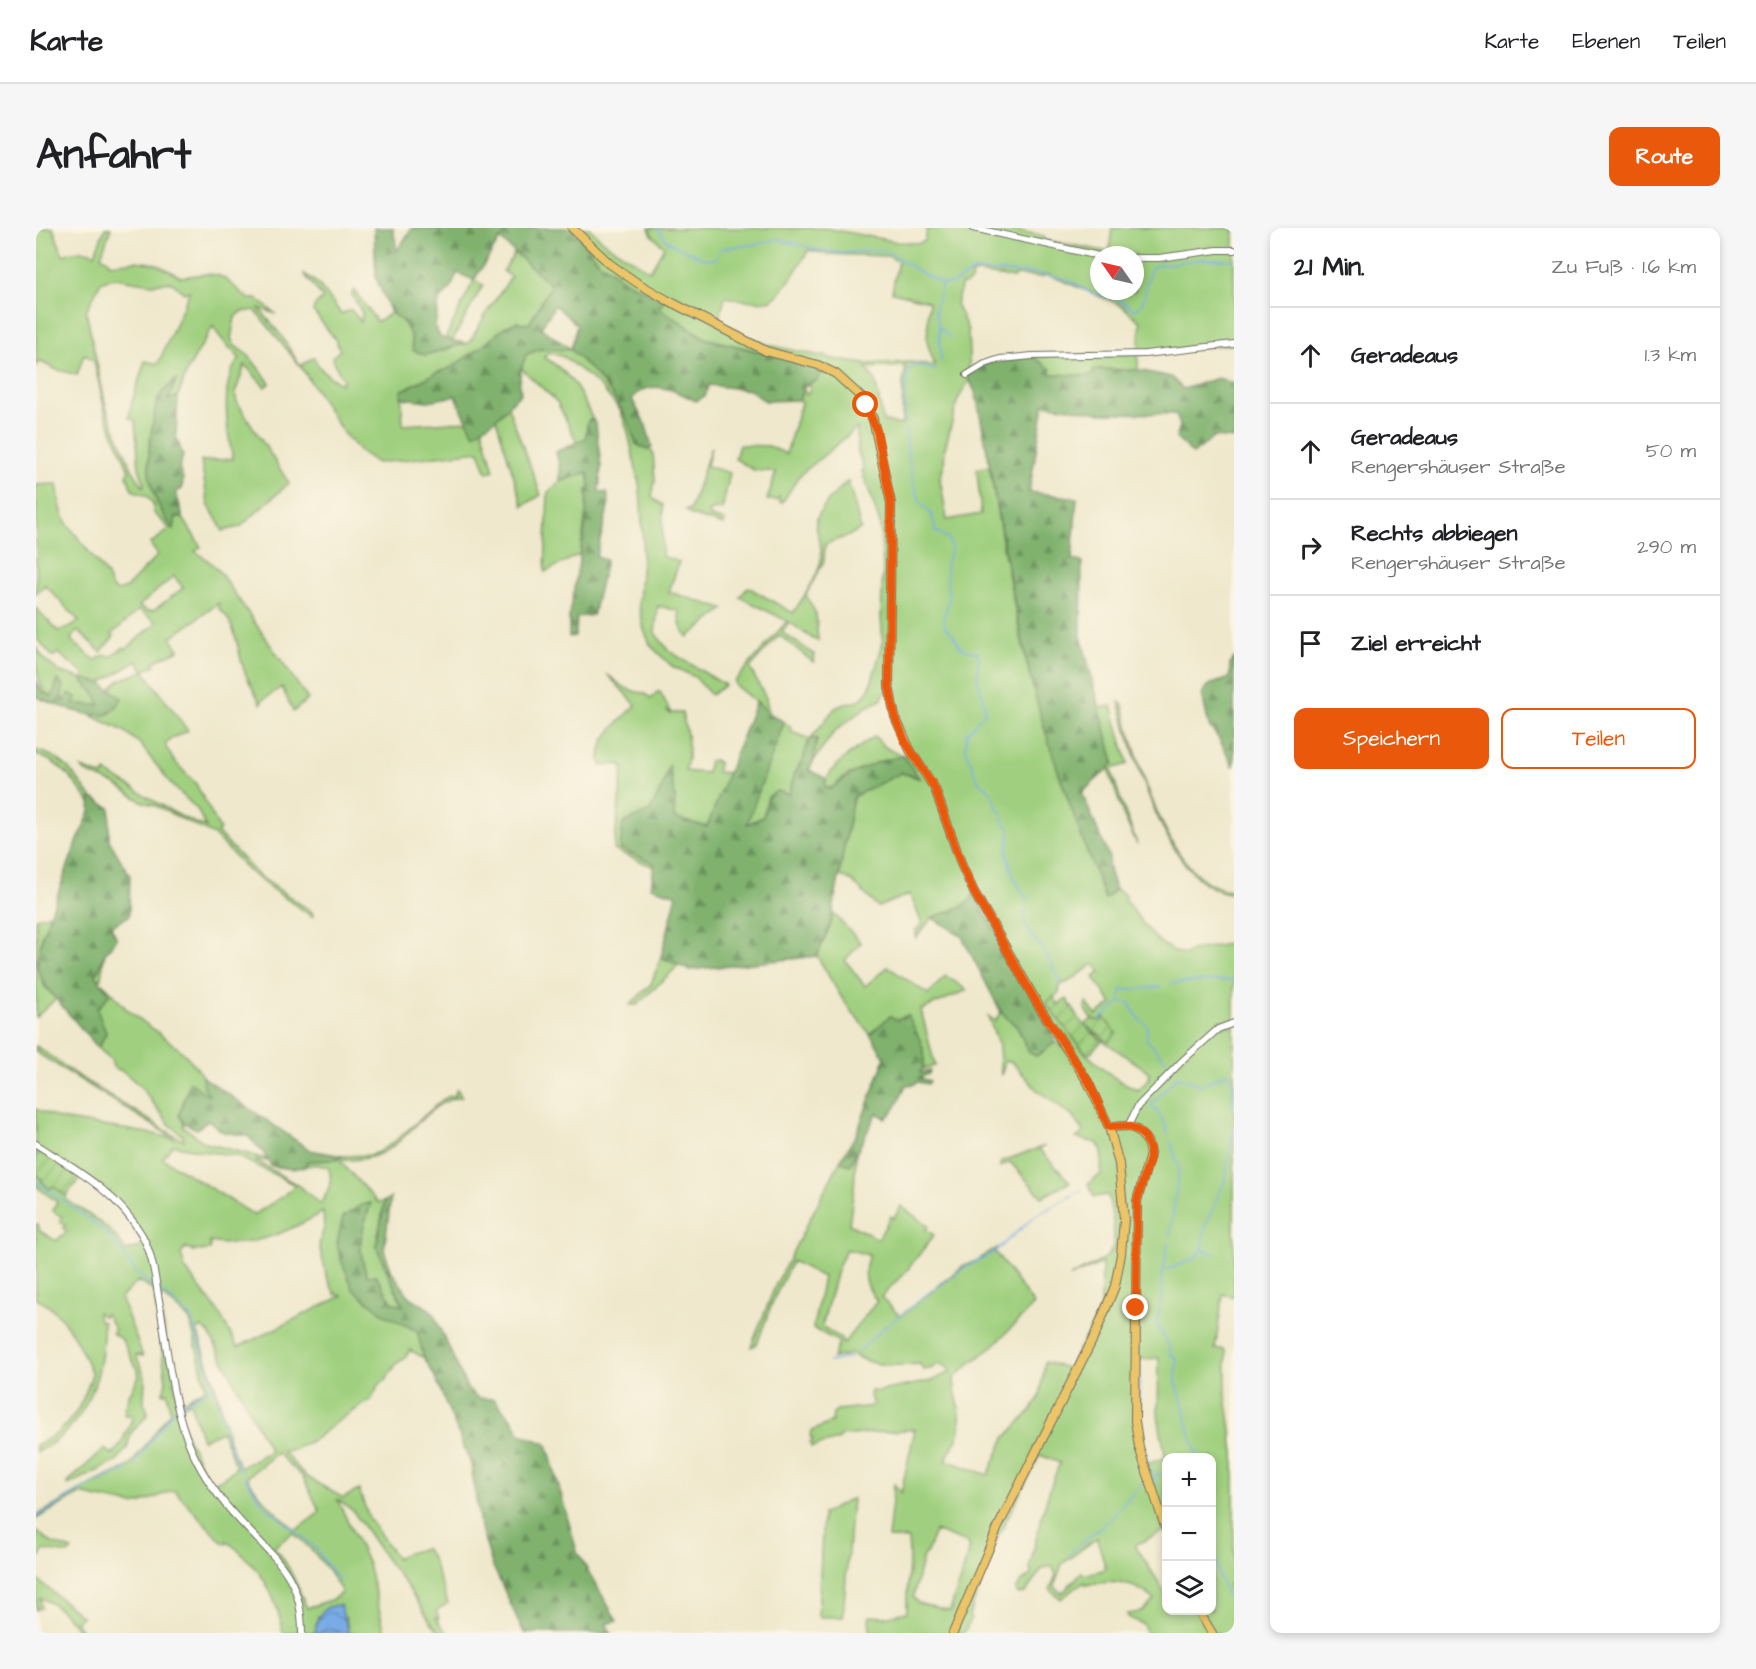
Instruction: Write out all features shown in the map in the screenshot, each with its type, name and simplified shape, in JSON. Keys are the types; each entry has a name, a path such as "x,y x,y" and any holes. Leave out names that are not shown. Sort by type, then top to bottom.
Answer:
{"main road":[{"path":"572,228 595,252 636,282 746,343 766,351 818,365 836,374 855,390 866,405 877,431 891,503 889,686 895,717 905,741 935,789 962,866 974,892 1036,1002 1089,1082 1109,1127 1115,1149 1122,1183 1124,1220 1115,1286 1095,1335 999,1525 953,1633"},
{"path":"1109,1127 1125,1126 1137,1130 1145,1137 1150,1154 1137,1201 1136,1432 1162,1514"},
{"path":"1115,1149 1116,1136 1125,1126"},
{"path":"1201,1615 1212,1633"}],"street":[{"path":"973,228 1090,254"},
{"path":"1144,258 1234,250"},
{"path":"967,375 999,359 1032,356 1145,354 1234,344"},
{"path":"1125,1126 1138,1106 1182,1061 1218,1029 1234,1023"},
{"path":"36,1144 112,1196 130,1216 142,1236 153,1265 172,1381 183,1430 204,1474 220,1498 241,1523 271,1551 289,1576 300,1606 302,1633"}],"green space":[{"path":"36,228 53,228 63,255 79,251 95,254 105,228 111,228 101,256 109,261 109,264 136,261 157,264 181,277 217,275 249,299 257,299 276,314 259,308 283,338 299,365 255,310 242,312 235,317 231,338 234,345 249,356 270,383 265,387 245,365 235,393 237,402 289,483 240,527 223,531 208,504 201,461 233,459 226,406 229,379 240,359 213,326 188,369 178,396 168,401 175,380 158,400 150,440 149,467 153,492 165,517 174,529 176,516 183,518 201,547 195,551 219,571 308,699 293,712 282,687 263,700 261,704 244,670 233,629 219,609 219,603 171,638 179,650 153,662 155,665 144,671 137,661 101,683 84,679 84,674 58,653 53,657 36,638 36,608 58,631 73,626 79,621 45,585 36,593 36,485 57,484 61,509 66,522 106,574 112,588 118,591 126,588 158,555 150,544 170,529 153,512 154,505 147,496 132,490 127,476 129,470 106,416 94,361 84,354 77,375 55,369 39,361 36,366","holes":["115,278 151,284 171,282 184,293 190,291 158,364 145,361 131,405 129,418 135,420 143,487 132,469 106,407 86,311 101,282","174,576 183,588 154,610 148,611 139,606","139,610 157,622 126,649 124,647 111,656 105,655 95,660 71,638 78,631 101,652 114,636 112,634"]},
{"path":"374,228 393,228 397,251 412,228 572,228 599,262 629,283 664,300 659,308 704,338 823,368 817,380 805,385 799,400 765,401 750,390 709,385 705,396 696,401 663,388 654,387 639,392 632,399 646,426 652,447 648,450 636,444 618,403 602,382 571,350 541,349 527,354 520,373 521,393 496,419 474,434 455,396 428,401 402,398 401,391 450,368 483,346 505,327 517,322 529,324 551,285 500,239 474,280 457,273 451,288 439,301 435,327 441,338 466,343 425,355 413,350 411,336 403,321 391,313 376,278","holes":["555,305 577,325 571,349 541,328"]},
{"path":"572,228 589,228 608,245 650,271 664,247 652,235 649,228 825,228 898,242 919,243 925,241 926,228 1003,228 1044,236 1045,240 1090,248 1090,292 1049,275 1042,277 1016,275 1014,278 978,273 972,274 971,281 965,285 962,284 956,304 968,330 970,379 958,399 945,448 940,479 947,520 981,514 977,469 989,466 1016,615 1035,694 1063,782 1105,899 1115,890 1114,887 1126,896 1125,900 1151,934 1175,952 1186,955 1190,951 1234,943 1234,1020 1225,1022 1219,1020 1222,1027 1234,1023 1234,1297 1223,1294 1215,1349 1224,1349 1226,1352 1226,1396 1234,1452 1234,1582 1228,1585 1231,1590 1234,1589 1234,1633 1146,1633 1143,1624 1128,1617 1127,1614 1141,1612 1154,1600 1147,1594 1131,1586 1113,1582 1086,1585 1085,1582 1061,1599 1050,1589 1056,1575 1052,1566 1042,1569 1025,1593 1018,1594 1016,1591 1020,1583 1031,1575 1030,1566 1039,1527 1060,1463 1040,1455 994,1544 969,1616 971,1620 964,1633 870,1633 869,1616 884,1617 907,1612 908,1539 888,1538 894,1484 901,1493 915,1429 841,1436 838,1440 811,1447 810,1443 813,1440 810,1436 812,1431 832,1422 833,1413 837,1410 873,1406 871,1390 876,1392 931,1381 951,1372 938,1364 924,1370 920,1364 876,1363 852,1354 833,1358 839,1342 813,1328 823,1277 792,1261 773,1301 757,1344 751,1347 776,1284 840,1161 850,1165 856,1154 849,1224 878,1239 891,1216 894,1218 901,1206 928,1226 926,1230 934,1235 908,1269 881,1297 900,1316 966,1264 978,1261 987,1253 997,1249 995,1252 1034,1305 989,1350 954,1378 960,1430 946,1460 988,1475 1005,1438 1032,1409 1040,1396 1045,1362 1068,1368 1101,1304 1102,1263 1070,1277 1095,1264 1112,1250 1114,1226 1108,1195 1094,1197 1088,1184 1101,1174 1102,1151 1097,1143 1076,1138 1082,1134 1082,1130 1072,1116 1038,1091 1012,1062 1005,1061 1001,1076 999,1046 988,1016 995,1021 1001,1012 1017,1027 1029,1052 1036,1056 1056,1042 1065,1049 973,893 971,900 963,906 932,918 916,938 916,930 922,924 910,894 878,907 852,881 839,875 854,796 901,773 918,778 902,756 847,775 830,789 825,786 837,765 875,736 891,751 913,755 905,741 888,687 881,700 866,707 834,732 813,762 817,739 805,749 804,758 795,773 789,795 777,791 768,797 763,817 746,825 784,722 791,728 790,731 810,739 835,708 858,701 870,687 883,643 881,617 883,566 880,523 862,471 864,469 858,452 857,428 799,476 782,503 779,497 777,500 767,500 776,472 754,470 735,459 739,445 769,446 786,454 801,403 799,400 804,389 806,395 809,392 810,385 805,385 817,380 770,354 705,338 659,308 663,301 629,283 599,262","holes":["809,250 826,254 889,256 898,262 892,292 929,301 927,342 935,366 910,362 866,364 850,362 768,345 744,335 719,320 725,297 758,302 773,299 785,287","906,366 902,425 883,421 875,380 866,368","1094,964 1101,972 1094,977 1112,1004 1096,1015 1086,1002 1085,1008 1092,1019 1099,1021 1104,1018 1116,1033 1101,1035 1090,1031 1067,999 1086,1029 1149,1072 1149,1079 1138,1090 1115,1078 1085,1053 1047,1003 1059,993 1060,985 1070,981","846,1249 869,1255 865,1274 870,1290 877,1301 843,1344 841,1339 822,1326 837,1270","935,1531 969,1544 969,1552 950,1611 918,1603 913,1597 923,1556 927,1552","1097,1538 1106,1569 1084,1575 1082,1572 1062,1593 1054,1586 1062,1564"]},
{"path":"1112,228 1234,228 1234,344 1138,354 1141,322 1121,305 1109,300 1144,300 1144,246 1110,246"},
{"path":"515,252 551,285 529,324 517,322 505,327 483,346 450,368 401,391 403,425 468,421 474,433 482,428 494,470 487,473 479,451 377,463 361,452 344,434 300,366 314,357 321,369 329,376 341,384 343,380 333,361 333,356 340,350 335,339 313,311 323,298 303,273 319,286 341,314 351,310 361,322 362,313 352,294 354,290 377,322 391,313 407,328 413,350 425,355 469,343 511,277 503,271"},
{"path":"474,280 483,285 452,341 445,339"},
{"path":"541,349 571,349 611,392 625,415 636,444 653,452 655,481 652,496 663,505 662,556 679,562 669,592 724,609 688,637 682,629 679,611 658,606 655,633 669,651 725,685 711,695 695,677 672,666 651,646 644,630 639,605 643,540 640,488 628,432 620,410 601,387 564,357 548,352 544,357 569,377 584,400 593,420 589,420 587,424 586,438 577,442 557,402 520,367 527,354"},
{"path":"1138,354 1138,370 1095,369 1091,376 1050,374 1032,356"},
{"path":"1032,356 1051,369 1051,374 1091,376 1095,369 1138,370 1171,377 1183,389 1218,378 1234,383 1234,439 1214,437 1193,454 1176,438 1180,426 1176,414 1101,413 1044,404 1029,492 1077,498 1072,560 1082,562 1081,636 1114,763 1082,793 1109,857 1108,866 1115,889 1105,899 1062,782 1034,692 1013,595 976,394 967,375 985,364"},
{"path":"177,379 168,400 178,396 176,436 183,456 179,468 183,478 182,489 176,492 183,518 176,516 174,530 153,492 149,452 158,399"},
{"path":"508,407 541,495 523,506 496,419"},
{"path":"589,420 593,420 596,424 601,467 599,492 607,493 609,503 596,557 606,560 593,615 577,617 575,636 569,637 569,617 585,528 587,490 590,488 588,472 560,482 560,468 556,452 586,438"},
{"path":"711,447 707,466 730,473 722,510 715,509 708,512 711,517 725,521 724,525 691,515 686,510 690,510"},
{"path":"589,472 590,488 580,554 545,572 548,492 560,482"},
{"path":"848,481 861,529 825,544 824,561 806,595 816,614 818,641 789,622 782,632 815,655 813,662 779,635 750,668 766,698 769,713 734,682 787,621 740,597 748,587 793,613 810,587 821,559 816,520 828,502"},
{"path":"36,647 44,659 58,671 80,678 94,693 101,705 76,705 66,702 61,695 58,680 52,698 43,688 38,676"},
{"path":"1234,658 1233,766 1219,739 1209,726 1202,694 1209,685 1230,678 1230,664"},
{"path":"144,671 188,731 172,738 165,745 174,761 196,784 220,830 217,832 259,876 312,912 313,917 249,871 214,835 156,806 141,801 115,784 85,772 82,768 103,776 105,772 167,809 206,827 197,809 171,784 140,744 124,731 92,716 108,714 122,698 110,689 120,680"},
{"path":"607,674 626,688 645,694 651,699 657,692 660,692 671,712 666,710 670,713 682,713 688,749 685,771 707,773 709,761 714,760 719,763 716,772 729,773 707,827 673,818 675,798 669,767 650,811 654,867 614,850 623,766 617,764 601,766 600,756 605,739 636,705"},
{"path":"80,678 101,683 122,698 115,709 103,715 94,715 74,711 36,697 36,681 43,692 52,697 58,680 63,686 62,698 65,701 69,693 76,697 73,704 100,705 94,693"},
{"path":"756,701 769,713 784,722 747,824 763,817 768,797 777,791 789,794 795,773 804,758 810,739 817,739 813,762 809,770 825,778 825,786 830,789 864,768 903,756 920,779 901,773 854,796 831,923 817,956 689,970 661,957 677,895 651,887 654,863 620,849 623,823 650,811 663,785 669,765 675,798 674,818 707,827"},
{"path":"1119,702 1123,705 1147,786 1174,845 1191,868 1211,884 1234,890 1234,893 1211,887 1190,870 1173,846 1157,816 1145,785"},
{"path":"1112,706 1128,764 1111,769 1137,844 1123,814 1108,768 1114,762 1099,708"},
{"path":"36,750 62,762 91,797 91,804 61,768 36,755"},
{"path":"91,797 110,808 109,840 130,876 129,916 111,926 117,939 105,953 96,976 110,994 97,1009 106,1033 98,1048 44,985 37,967 42,937 90,812"},
{"path":"973,894 1037,1002 1056,1042 1036,1056 1029,1052 1017,1027 1001,1012 961,935 932,918 963,906 971,900"},
{"path":"833,913 861,943 845,960 865,986 888,967 928,994 946,976 967,990 921,1010 935,1066 923,1069 924,1054 908,1015 896,1020 888,1019 870,1034 843,1000 817,956 831,924"},
{"path":"50,914 42,937 44,985 56,999 36,1017 36,918"},
{"path":"105,953 100,982 129,1011 185,1054 199,1071 210,1097 190,1083 179,1115 184,1123 183,1126 205,1143 267,1159 268,1161 255,1160 301,1187 320,1204 329,1186 330,1172 328,1167 319,1165 304,1167 308,1161 371,1155 394,1142 442,1100 453,1097 457,1089 462,1097 438,1106 399,1141 377,1155 340,1161 378,1203 385,1201 376,1246 403,1306 392,1302 376,1276 367,1276 362,1261 360,1236 371,1203 340,1257 385,1315 417,1330 424,1358 410,1350 404,1359 397,1363 385,1381 379,1385 371,1400 315,1439 293,1450 282,1451 307,1477 343,1498 359,1490 369,1518 397,1559 401,1555 425,1548 431,1556 448,1603 436,1611 439,1618 436,1618 447,1633 441,1633 431,1622 353,1511 337,1499 368,1564 385,1633 349,1633 346,1618 318,1616 315,1633 283,1633 276,1605 265,1581 239,1551 227,1541 227,1544 222,1542 175,1491 133,1505 80,1494 36,1519 36,1516 90,1485 130,1466 170,1412 167,1392 163,1393 166,1382 154,1291 138,1281 121,1298 143,1356 136,1355 145,1377 144,1402 148,1413 131,1433 127,1448 116,1462 68,1485 67,1483 104,1449 113,1454 121,1444 133,1417 124,1414 129,1395 139,1376 138,1371 122,1340 112,1333 115,1330 106,1314 103,1315 104,1317 97,1312 99,1320 103,1322 103,1342 96,1380 89,1398 80,1415 68,1430 36,1452 36,1445 57,1433 73,1417 84,1397 92,1374 77,1342 63,1321 46,1304 36,1299 36,1224 40,1231 56,1241 67,1231 63,1228 65,1225 60,1221 62,1217 53,1211 57,1202 36,1186 36,1173 50,1189 53,1186 66,1196 66,1199 107,1228 125,1251 144,1246 125,1215 100,1191 40,1152 36,1155 36,1109 60,1119 175,1139 36,1052 36,1046 75,1074 184,1140 140,1086 124,1072 113,1067 111,1059 98,1048 106,1033 96,1009 96,976","holes":["173,1145 237,1156 295,1185 254,1215 162,1158","323,1212 324,1228 319,1245 327,1277 335,1294 342,1296 238,1347 218,1311 185,1269 181,1254 186,1247 193,1251 210,1250 210,1242 225,1244 254,1241 297,1226","163,1296 190,1320 206,1388 178,1404 159,1302","202,1327 209,1333 270,1451 240,1468 229,1441 216,1389 197,1330","190,1402 202,1440 222,1431 236,1467 220,1480 208,1481 184,1430 178,1409","277,1453 303,1477 320,1512 296,1530 257,1492 247,1477","293,1533 320,1560 342,1592 333,1599 307,1608 285,1561 274,1547"]},
{"path":"661,957 679,965 637,1005 630,1005 651,984"},
{"path":"1053,997 1058,1004 1067,999 1082,1022 1102,1041 1088,1055 1046,1003"},
{"path":"908,1015 924,1052 924,1067 920,1073 930,1070 929,1074 919,1078 930,1081 928,1084 917,1082 906,1085 898,1103 889,1115 885,1118 877,1113 850,1165 840,1161 856,1135 885,1058 870,1034 890,1016 896,1020"},
{"path":"1104,1018 1116,1033 1109,1042 1085,1025 1092,1019 1099,1021"},
{"path":"202,1076 310,1150 343,1156 335,1160 308,1161 304,1167 292,1169 271,1166 263,1152 248,1136 223,1132 208,1120 197,1129 184,1123 179,1115 190,1082 209,1096 203,1085"},
{"path":"1045,1146 1039,1149 1070,1182 1042,1197 1010,1162 1000,1167 1002,1161"},
{"path":"39,1151 80,1178 66,1196 53,1186 50,1189 36,1173 36,1155"},
{"path":"391,1198 384,1250 392,1272 409,1296 432,1311 468,1390 478,1398 494,1399 515,1423 520,1434 547,1444 577,1552 617,1621 606,1624 611,1633 524,1633 492,1564 480,1525 471,1464 434,1375 424,1358 417,1331 385,1315 353,1289 340,1257 337,1243 343,1217 361,1205 371,1203 361,1239 367,1276 376,1275 392,1302 403,1306 376,1246 385,1201"},
{"path":"852,1498 843,1617 818,1617 823,1514"},
{"path":"36,1531 52,1543 72,1550 68,1554 44,1550 36,1562"},
{"path":"36,1578 82,1617 76,1621 83,1633 80,1633 63,1612 46,1600 40,1598 42,1607 36,1610"}],"water":[{"path":"340,1605 349,1633 315,1633 321,1613 328,1607"}],"waterway":[{"path":"657,228 668,242 705,259 718,257 721,249 778,239 818,250 840,253 879,250 890,253 942,284 953,284 974,271 1035,273 1069,280 1089,292 1118,299 1135,310 1142,302 1153,266 1204,259 1234,260"},
{"path":"941,362 939,327 935,310 942,284"},
{"path":"940,328 950,337"},
{"path":"936,370 917,365 909,369 905,412 909,459 921,505 932,515 935,531 948,538 951,549 946,565 949,602 944,616 945,627 961,648 978,653 979,656 978,675 985,712 966,734 966,751 979,782 991,792 997,808 1002,811 1002,820 1010,829 1007,856 1014,878 1027,902"},
{"path":"1026,908 1024,921 1030,934 1046,954 1063,985"},
{"path":"1171,983 1234,980"},
{"path":"1120,1000 1121,990 1161,987"},
{"path":"1099,1020 1120,1002 1128,1002 1140,1020 1147,1025 1147,1040 1166,1061"},
{"path":"1168,1135 1162,1118 1151,1105 1177,1076 1200,1085 1228,1073 1233,1083 1234,1109"},
{"path":"1166,1270 1194,1259 1202,1249 1205,1226 1225,1180 1234,1126"},
{"path":"1170,1236 1179,1169 1171,1142"},
{"path":"36,1181 107,1234 139,1275 153,1287"},
{"path":"858,1352 883,1328 964,1268 992,1254 1035,1216 1082,1190"},
{"path":"1168,1243 1161,1283 1163,1292 1156,1324 1170,1347 1170,1354 1177,1358 1176,1383 1197,1453"},
{"path":"1202,1249 1215,1254"},
{"path":"161,1291 191,1317 225,1424 228,1442 241,1471"},
{"path":"829,1362 851,1357"},
{"path":"1139,1406 1140,1363"},
{"path":"180,1405 211,1388"},
{"path":"133,1465 174,1409"},
{"path":"1139,1411 1141,1433 1148,1461"},
{"path":"1151,1467 1156,1486"},
{"path":"36,1517 81,1490 128,1468"},
{"path":"1154,1476 1162,1474"},
{"path":"245,1477 263,1505 314,1546 339,1581"},
{"path":"1069,1554 1109,1520 1142,1484"},
{"path":"1160,1497 1163,1507"},
{"path":"1216,1561 1219,1577 1228,1597 1234,1599"}],"route":[{"path":"866,405 877,431 891,503 889,686 897,726 935,789 962,866 974,892 1036,1002 1089,1082 1109,1127 1133,1127 1142,1133 1147,1141 1150,1158 1137,1201 1136,1308"}]}
